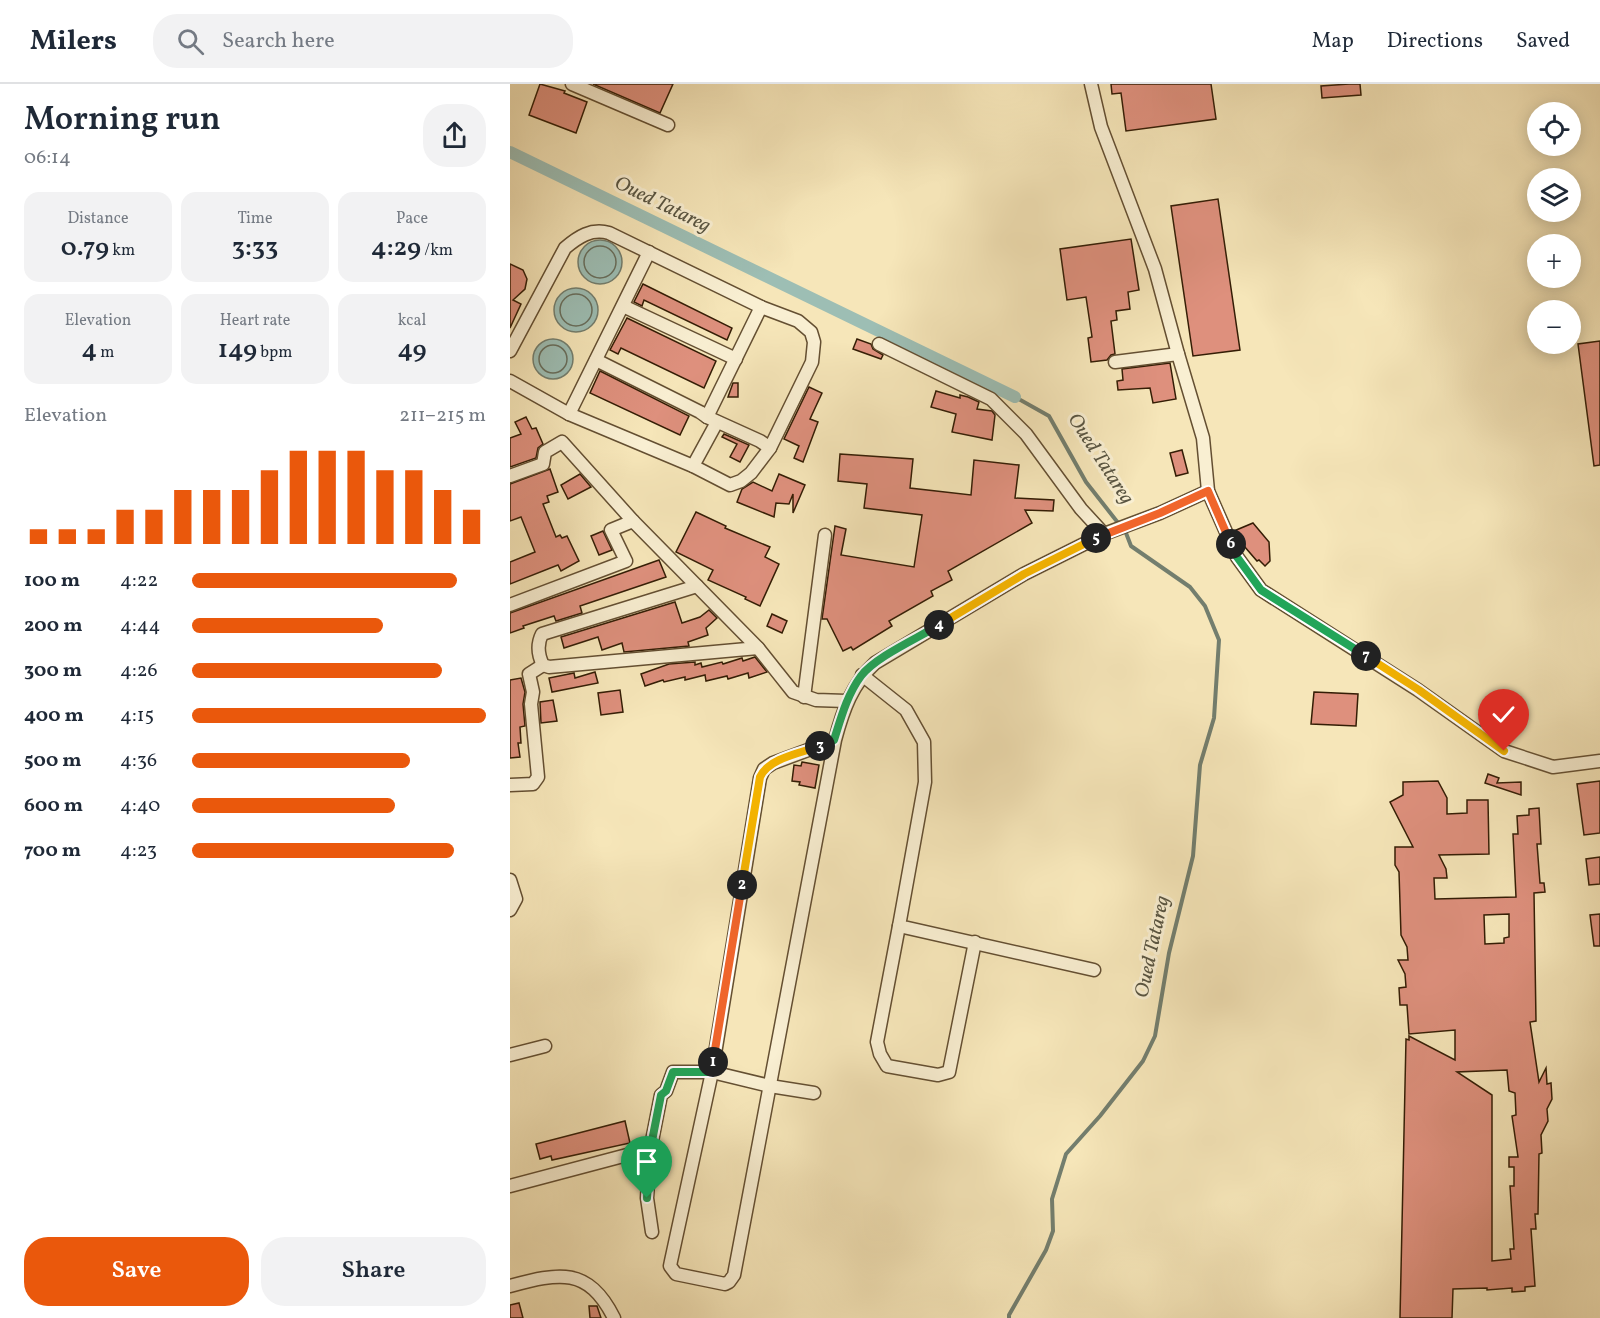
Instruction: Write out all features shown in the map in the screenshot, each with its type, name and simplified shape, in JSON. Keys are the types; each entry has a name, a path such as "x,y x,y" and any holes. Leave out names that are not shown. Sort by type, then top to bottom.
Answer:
{"street":[{"path":"572,84 668,125"},
{"path":"1091,84 1101,127 1155,269 1203,438 1208,491 1237,557 1261,590 1419,690 1504,751 1553,767 1600,761"},
{"path":"510,351 565,248 579,237 601,231 762,307 798,321 811,332 814,342 813,362 770,448 751,473 741,481 730,485 693,466 569,414 510,381"},
{"path":"569,414 649,252"},
{"path":"623,306 736,359"},
{"path":"693,466 736,359 762,307"},
{"path":"879,344 991,399 1026,434 1081,510 1104,534"},
{"path":"1115,362 1178,354"},
{"path":"596,360 770,448"},
{"path":"510,476 543,464 545,452 562,442 633,521 758,648 794,692 816,700 846,701"},
{"path":"834,740 773,763 764,769 760,777 711,1072 670,1266 676,1274 725,1284 734,1275 834,740 846,701 862,675 875,663 1024,574 1104,534 1160,513 1208,491"},
{"path":"510,605 626,561 611,530 633,521"},
{"path":"804,697 825,535"},
{"path":"697,586 542,634 538,647 543,665 549,668 758,648"},
{"path":"510,785 533,784 538,777 531,704 533,692 529,674 543,665"},
{"path":"862,675 906,710 924,742 925,782 877,1042 887,1066 938,1076 949,1072 975,942"},
{"path":"510,880 516,899 510,910"},
{"path":"899,926 1094,970"},
{"path":"510,1055 545,1046"},
{"path":"652,1232 647,1198 650,1151 661,1095 666,1091 673,1072 711,1072 770,1086 813,1093"},
{"path":"510,1186 650,1151"},
{"path":"510,1286 568,1276 581,1280 602,1296 614,1318"}],"water":[{"path":"600,240 608,241 616,246 621,254 621,270 616,278 608,283 600,284 592,283 584,278 579,270 578,262 579,254 584,246 592,241"},
{"path":"576,288 585,289 592,294 597,301 597,319 592,326 585,331 576,332 567,331 560,326 555,319 554,310 555,301 560,294 567,289"},
{"path":"553,339 561,340 567,345 572,351 572,367 567,373 561,378 553,379 545,378 539,373 534,367 533,359 534,351 539,345 545,340"}],"building":[{"path":"540,84 565,91 564,93 587,102 576,133 529,115"},
{"path":"593,84 673,84 660,113"},
{"path":"1111,84 1211,84 1216,119 1126,131 1121,93 1112,94"},
{"path":"1360,84 1361,95 1322,98 1321,86"},
{"path":"1218,199 1240,350 1193,356 1171,206"},
{"path":"1131,239 1139,290 1128,292 1130,309 1116,311 1117,320 1111,321 1115,354 1107,360 1091,362 1088,338 1092,337 1086,297 1067,300 1060,249"},
{"path":"510,264 523,270 527,279 525,289 513,300 521,304 510,328"},
{"path":"643,284 732,328 727,340 644,300 642,306 634,302"},
{"path":"627,318 716,361 704,388 621,348 618,354 610,350"},
{"path":"857,339 871,344 873,349 883,355 881,359 853,349"},
{"path":"1600,341 1600,465 1594,466 1579,354 1581,344"},
{"path":"1170,363 1176,399 1153,403 1150,388 1118,390 1117,381 1123,380 1122,369"},
{"path":"600,371 689,416 680,435 590,393"},
{"path":"733,383 738,383 738,397 728,397"},
{"path":"809,387 822,393 810,419 818,422 803,462 794,458 799,446 784,439"},
{"path":"936,391 960,398 960,395 968,397 979,402 977,409 992,411 995,415 992,440 952,432 956,414 931,407"},
{"path":"526,417 532,429 536,428 543,444 538,448 536,458 510,467 510,438 521,434 515,422"},
{"path":"724,434 749,445 740,462 730,457 737,444 722,437"},
{"path":"1182,450 1188,473 1176,476 1170,453"},
{"path":"840,454 913,459 910,488 971,495 974,460 1019,465 1015,498 1054,500 1053,511 1025,510 1032,523 948,571 952,580 931,591 933,596 889,621 892,626 853,650 851,647 843,651 827,619 822,619 835,526 846,529 841,555 914,567 922,515 864,508 867,484 838,481"},
{"path":"550,469 558,492 547,496 549,502 543,504 556,537 567,536 579,561 561,571 558,565 510,584 510,562 535,552 521,517 510,521 510,484"},
{"path":"580,474 591,487 568,499 561,485"},
{"path":"779,474 805,485 793,513 793,494 789,504 776,503 774,517 737,502 742,489 753,482 772,491"},
{"path":"696,512 726,526 725,528 770,547 765,557 779,564 760,606 708,580 713,570 676,552"},
{"path":"1253,523 1269,542 1270,561 1265,566 1259,560 1257,561 1234,531"},
{"path":"603,531 612,550 599,555 591,536"},
{"path":"659,560 666,577 580,606 582,613 556,621 554,616 523,626 524,628 510,633 510,613"},
{"path":"675,602 682,623 700,617 709,610 717,618 706,628 708,635 688,642 689,646 624,652 622,643 602,650 598,637 564,648 561,637"},
{"path":"772,614 787,621 782,633 767,626"},
{"path":"755,657 767,672 749,678 748,673 728,679 727,676 706,681 705,675 685,680 685,677 664,682 663,680 645,686 641,674 669,664 695,662 695,665 701,663 702,667"},
{"path":"595,672 598,683 552,692 549,678 574,673 575,678"},
{"path":"521,678 525,692 523,704 525,726 520,727 521,743 518,743 520,757 510,758 510,680"},
{"path":"620,690 623,712 601,715 598,693"},
{"path":"1314,692 1358,694 1356,726 1311,724"},
{"path":"553,700 557,721 541,723 540,702"},
{"path":"802,762 819,765 815,788 792,781 794,765 801,766"},
{"path":"1488,774 1499,778 1497,783 1521,782 1521,795 1485,783"},
{"path":"1438,781 1447,798 1447,814 1467,813 1467,800 1488,800 1489,854 1439,855 1446,869 1447,878 1434,878 1435,899 1516,897 1513,834 1518,834 1517,816 1529,815 1529,809 1539,808 1541,844 1537,844 1540,883 1544,883 1545,892 1534,893 1536,1021 1530,1022 1539,1082 1546,1068 1547,1084 1551,1083 1552,1099 1547,1109 1548,1121 1541,1135 1538,1214 1535,1214 1536,1229 1531,1229 1535,1286 1525,1287 1525,1291 1512,1292 1512,1288 1453,1289 1452,1318 1400,1318 1406,1039 1409,1040 1409,1036 1455,1060 1455,1030 1409,1034 1407,1005 1400,1005 1399,988 1406,987 1405,974 1398,960 1408,960 1407,947 1401,935 1399,872 1395,865 1395,847 1413,847 1390,802 1403,795 1403,782","holes":["1509,914 1509,937 1504,938 1504,943 1485,944 1484,915","1507,1070 1509,1091 1515,1093 1516,1115 1512,1116 1518,1157 1509,1157 1509,1167 1514,1167 1514,1186 1510,1186 1514,1249 1510,1249 1511,1259 1492,1261 1492,1095 1457,1072"]},
{"path":"1600,781 1600,833 1584,835 1577,784"},
{"path":"1600,857 1600,884 1589,885 1586,859"},
{"path":"1600,914 1600,946 1594,946 1590,915"},
{"path":"625,1121 630,1143 552,1160 551,1156 540,1159 536,1144"},
{"path":"519,1303 523,1318 510,1318 510,1305"},
{"path":"589,1306 597,1306 601,1318 590,1318"}],"waterway":[{"name":"Oued Tatareg","path":"510,152 1015,397"},
{"name":"Oued Tatareg","path":"1009,1318 1046,1250 1053,1231 1052,1199 1066,1154 1100,1116 1143,1061 1155,1036 1169,953 1193,856 1200,765 1214,718 1219,640 1205,606 1190,587 1131,546 1126,533 1086,482 1049,416 1015,397"}],"route":[{"path":"647,1198 650,1151 661,1095 666,1091 673,1072 711,1072 760,777 764,769 773,763 834,740 846,701 862,675 875,663 1024,574 1104,534 1160,513 1208,491 1237,557 1261,590 1419,690 1504,751"}]}
